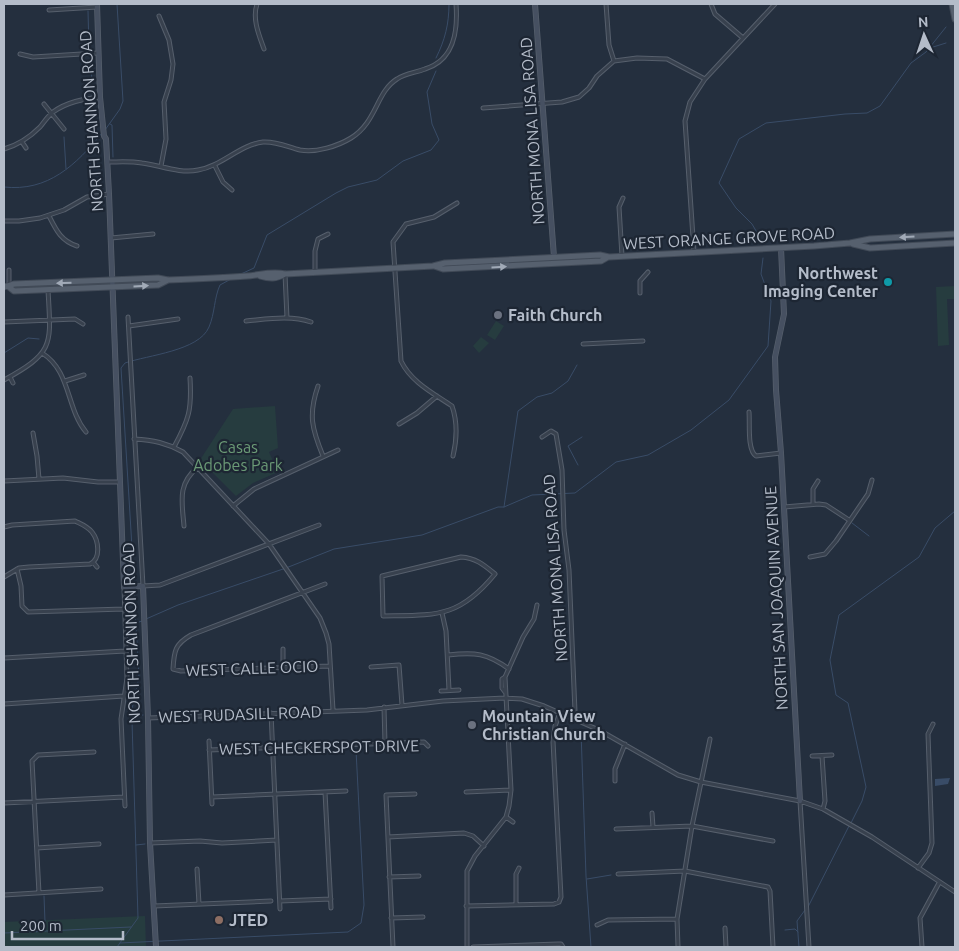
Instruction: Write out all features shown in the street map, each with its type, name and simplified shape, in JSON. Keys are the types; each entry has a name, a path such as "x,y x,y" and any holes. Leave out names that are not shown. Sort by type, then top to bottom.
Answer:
{"main road":[{"path":"952,4 955,18"},
{"name":"WEST ORANGE GROVE ROAD","path":"6,287 14,284 158,278 168,280 260,276 277,278 285,274 433,266 445,263 781,248 850,243 870,239 955,234"},
{"name":"WEST ORANGE GROVE ROAD","path":"850,243 870,248 955,243"},
{"name":"WEST ORANGE GROVE ROAD","path":"433,266 443,269 512,266 601,261 609,257"},
{"name":"WEST ORANGE GROVE ROAD","path":"6,287 14,291 48,290 158,285 168,280"}],"street":[{"path":"257,4 255,9 256,27 264,49"},
{"path":"108,162 131,162 196,171 215,166 255,144 275,143 303,150 328,148 352,137 369,121 386,89 396,79 408,73 432,66 444,58 452,46 457,32 456,4"},
{"name":"NORTH MONA LISA ROAD","path":"536,4 554,257"},
{"path":"606,4 609,45 614,62"},
{"path":"711,4 716,14 743,38"},
{"path":"694,252 685,121 690,102 705,79 775,4"},
{"path":"49,10 97,5"},
{"name":"NORTH SHANNON ROAD","path":"97,5 100,97 108,162 124,587 127,678 121,719 125,806"},
{"path":"159,16 169,40 172,64 164,102 166,139 160,166"},
{"path":"20,54 33,57 98,53"},
{"path":"483,108 562,102 579,96 589,88 597,76 614,62 637,58 667,60 705,79"},
{"path":"4,149 22,142 36,131 51,114 67,104 84,98 100,97"},
{"path":"44,104 64,129"},
{"path":"22,142 26,148"},
{"path":"215,166 223,182 232,190"},
{"path":"4,220 30,220 49,216 64,210 86,197 109,194"},
{"path":"622,256 620,207 623,198"},
{"path":"453,456 456,440 452,406 416,382 406,372 400,361 393,242 406,224 434,217 457,203"},
{"path":"49,216 58,234 68,243 77,246"},
{"path":"111,238 153,234"},
{"path":"314,272 315,251 318,239 328,234"},
{"name":"NORTH SAN JOAQUIN AVENUE","path":"781,248 784,314 775,357 808,947"},
{"path":"6,287 8,270"},
{"path":"640,293 640,281 648,272"},
{"path":"285,274 287,318"},
{"path":"4,380 35,360 42,353 49,340 48,290"},
{"name":"NORTH SHANNON ROAD","path":"128,317 143,586 150,843 156,947"},
{"path":"246,321 287,318 311,322"},
{"path":"4,322 75,319 83,324"},
{"path":"129,326 178,319"},
{"path":"583,344 643,341"},
{"path":"42,353 56,364 65,381 79,424 86,432"},
{"path":"65,381 84,375"},
{"path":"10,376 13,383"},
{"path":"174,447 189,416 191,402 190,378"},
{"path":"318,386 312,401 312,414 314,432 324,456"},
{"path":"398,424 417,413 437,396"},
{"path":"749,412 750,449 753,454 756,456 781,453"},
{"name":"NORTH MONA LISA ROAD","path":"542,437 551,431 556,434 562,470 573,662 575,712 573,718"},
{"path":"32,433 37,456 39,480"},
{"path":"134,439 158,441 183,452 269,544 320,618 326,633 332,710"},
{"path":"233,506 254,489 338,450"},
{"path":"184,526 183,486 188,476 198,467"},
{"path":"4,481 70,478 98,482 119,482"},
{"path":"810,557 825,554 868,494 872,480"},
{"path":"813,504 813,489 818,481"},
{"path":"783,507 813,504 826,505 849,520"},
{"path":"4,527 75,521 91,531 96,540 98,557 93,562 87,564 17,569 4,577"},
{"path":"124,587 160,585 319,526"},
{"path":"461,557 480,562 495,574 476,595 462,605 442,613 384,616 382,576 461,557"},
{"path":"93,562 97,567"},
{"path":"17,569 23,610 28,612 124,609"},
{"path":"303,593 325,584"},
{"name":"WEST CALLE OCIO","path":"303,593 191,634 181,640 176,649 173,669 181,671 330,666"},
{"path":"467,947 467,871 475,856 506,817 509,806 511,790 505,692 502,688 502,679 505,677 523,637 534,619 537,605"},
{"path":"442,613 446,631 450,690"},
{"path":"283,649 283,667"},
{"path":"4,658 125,651"},
{"path":"448,654 472,653 484,655 498,661 509,669"},
{"path":"371,667 399,665 402,705"},
{"path":"441,691 459,690"},
{"path":"4,704 124,696"},
{"name":"WEST RUDASILL ROAD","path":"148,718 367,710 402,705 505,698 522,699 573,718 625,744 678,775 701,782 800,801 824,809 872,837 955,892"},
{"path":"384,707 385,744"},
{"path":"271,713 280,909"},
{"path":"466,906 561,903 553,741 555,726 560,713"},
{"path":"918,868 929,853 932,843 928,734 933,724"},
{"path":"678,947 677,919 692,826 710,739"},
{"path":"209,741 212,804"},
{"name":"WEST CHECKERSPOT DRIVE","path":"209,750 424,742 428,746"},
{"path":"614,781 615,769 625,744"},
{"path":"39,893 33,756 94,752"},
{"path":"812,756 832,755"},
{"path":"822,756 824,809"},
{"path":"466,792 511,790"},
{"path":"212,797 346,791"},
{"path":"326,792 331,908"},
{"path":"393,947 386,795 416,794"},
{"path":"4,803 124,797"},
{"path":"652,813 653,827"},
{"path":"506,817 513,822"},
{"path":"616,829 692,826 773,841"},
{"path":"388,836 464,833 473,836 484,846"},
{"path":"150,843 200,841 222,843 277,840"},
{"path":"37,848 99,844"},
{"path":"516,905 516,874 519,868"},
{"path":"197,869 199,904"},
{"path":"618,874 685,871 769,886 772,947"},
{"path":"389,877 419,876"},
{"path":"922,947 920,918 939,883"},
{"path":"4,895 101,890"},
{"path":"280,901 331,899"},
{"path":"154,906 271,901"},
{"path":"391,918 423,917"},
{"path":"597,925 608,920 677,919"},
{"path":"725,928 726,947"},
{"path":"473,947 562,945"}],"green space":[{"path":"955,286 955,299 947,299 949,345 938,346 936,287"},
{"path":"496,321 504,326 495,340 487,335"},
{"path":"481,337 489,343 479,353 473,346"},
{"name":"Casas Adobes Park","path":"275,406 278,448 269,452 278,472 253,483 236,496 200,460 233,409"},
{"path":"145,916 146,947 4,947 4,922"}],"water":[{"path":"950,778 948,784 935,786 935,779"}],"waterway":[{"path":"105,130 120,109 123,101 117,4"},
{"path":"436,58 446,32 449,4"},
{"path":"88,11 89,48"},
{"path":"762,241 752,224 736,208 719,183 739,139 766,123 867,113 880,106 911,63 926,52 946,27"},
{"path":"930,48 946,43"},
{"path":"90,58 93,91"},
{"path":"241,274 254,268 267,235 336,193 348,187 377,180 403,161 431,150 439,140 432,124 427,92 436,71"},
{"path":"92,144 94,105"},
{"path":"110,124 112,125 113,157"},
{"path":"4,187 34,185 60,174 82,156 102,133"},
{"path":"64,137 66,169"},
{"path":"146,619 178,605 286,568 334,549 422,535 498,507 504,507 532,495 575,493 616,462 648,455 691,430 729,400 768,346 771,301 761,274 763,258"},
{"path":"134,580 121,368 125,363 172,351 195,342 209,327 220,285 231,279"},
{"path":"4,353 28,338 39,339"},
{"path":"504,507 518,411 537,397 552,393 568,381 577,365"},
{"path":"578,465 568,446 582,437"},
{"path":"851,823 862,801 866,787 848,703 836,695 830,660 839,615 919,557 935,528 955,511"},
{"path":"852,523 869,536"},
{"path":"117,947 138,918 132,709 139,677 134,593"},
{"path":"136,623 142,621"},
{"path":"132,715 143,715"},
{"path":"581,731 586,876 591,947"},
{"path":"120,943 348,932 361,923 364,905 356,750"},
{"path":"808,907 849,826"},
{"path":"136,845 145,844"},
{"path":"587,879 611,875"},
{"path":"37,932 45,922 44,896"},
{"path":"799,947 797,921 805,910"},
{"path":"4,933 131,927"},
{"path":"785,930 795,929 798,932"}],"place":[{"name":"Northwest Imaging Center","path":"888,282"},
{"name":"Faith Church","path":"498,315"},
{"name":"Mountain View Christian Church","path":"472,725"},
{"name":"JTED","path":"219,920"}]}
